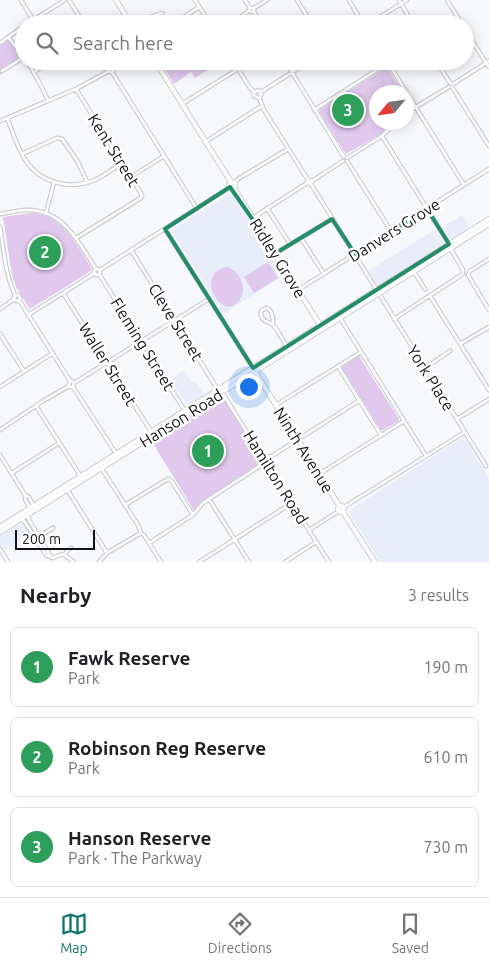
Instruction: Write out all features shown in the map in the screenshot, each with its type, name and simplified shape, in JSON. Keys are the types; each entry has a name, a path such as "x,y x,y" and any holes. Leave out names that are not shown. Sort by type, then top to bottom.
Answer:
{"main road":[{"path":"116,0 125,15"},
{"name":"Ridley Grove","path":"161,70 321,327"},
{"name":"Hanson Road","path":"0,527 33,509 186,413 486,224 489,219"},
{"name":"Ninth Avenue","path":"254,370 375,562"},
{"name":"Hanson Road","path":"0,532 28,515 33,509"}],"street":[{"path":"21,0 30,15"},
{"path":"42,15 67,0 78,15"},
{"path":"195,0 204,15"},
{"path":"245,0 250,10"},
{"path":"243,15 250,10 254,10 267,0"},
{"path":"297,0 306,15"},
{"path":"349,0 358,15"},
{"path":"398,0 408,15"},
{"path":"383,15 407,0"},
{"path":"447,0 456,15"},
{"path":"187,15 199,7"},
{"path":"254,10 256,15"},
{"path":"156,15 162,13"},
{"path":"0,43 15,32"},
{"path":"8,37 15,46"},
{"path":"474,43 488,62 489,67"},
{"path":"2,71 5,67 15,62"},
{"path":"416,107 488,62"},
{"path":"37,70 34,72 48,100"},
{"path":"182,104 236,70"},
{"path":"239,70 254,92 254,96 259,98 261,92 295,70"},
{"path":"314,110 375,70"},
{"path":"392,70 464,185"},
{"path":"442,70 489,146"},
{"path":"0,121 76,89 110,71 197,208"},
{"path":"292,72 391,232"},
{"name":"Kent Street","path":"76,89 142,195 141,198 76,238"},
{"path":"254,92 258,90 261,92"},
{"name":"York Place","path":"259,98 288,149 486,466"},
{"path":"205,142 262,106"},
{"path":"7,118 29,166 54,182 77,185 100,177 122,163"},
{"path":"253,218 382,136 388,130"},
{"path":"382,136 464,270 460,277 394,319"},
{"path":"22,154 57,138 62,139 78,162 87,182"},
{"path":"95,273 99,274 100,270 288,149"},
{"path":"131,177 164,156"},
{"name":"Danvers Grove","path":"298,290 489,170"},
{"path":"46,213 54,182"},
{"path":"267,208 290,244"},
{"path":"0,214 28,210 46,213 57,218 64,223 76,238 96,269 100,270"},
{"path":"276,253 332,218"},
{"path":"486,224 489,230"},
{"path":"0,227 8,274 16,295 20,296 19,300 28,315 70,381 72,381 117,456"},
{"path":"165,229 254,370"},
{"path":"301,238 324,274"},
{"name":"Cleve Street","path":"131,250 220,391"},
{"path":"489,259 470,271 468,275 489,310"},
{"path":"28,315 95,273 96,269"},
{"path":"413,270 425,289"},
{"name":"Fleming Street","path":"99,274 186,413"},
{"name":"Waller Street","path":"63,293 152,434"},
{"path":"0,308 14,299 16,295"},
{"path":"430,296 489,390"},
{"path":"14,299 19,300"},
{"path":"0,430 209,299"},
{"path":"273,326 272,312 266,308 262,310 260,313 261,317 273,326 288,348"},
{"path":"340,316 426,456"},
{"path":"460,344 489,327"},
{"path":"0,334 24,371"},
{"path":"0,343 4,341"},
{"path":"425,368 450,351"},
{"path":"276,405 361,352"},
{"path":"0,387 53,353"},
{"path":"338,366 381,434"},
{"path":"69,386 70,381"},
{"name":"Hamilton Road","path":"220,391 329,562"},
{"path":"262,456 272,456 360,400"},
{"path":"457,419 489,400"},
{"path":"36,406 82,478"},
{"path":"320,474 404,421"},
{"path":"309,530 464,432"},
{"path":"12,473 59,443"},
{"path":"0,455 25,495 29,498 33,509"},
{"path":"149,543 193,515 209,499 266,462"},
{"path":"100,466 140,527 140,533"},
{"path":"125,505 168,478 193,515"},
{"path":"66,488 108,553"},
{"path":"209,499 249,562"},
{"path":"199,562 292,503"},
{"path":"28,515 38,538"},
{"path":"21,519 52,558 65,554 71,548"},
{"path":"38,538 53,528"},
{"path":"99,562 108,553 140,533"},
{"path":"140,533 144,535 161,562"},
{"path":"284,562 316,542"},
{"path":"0,549 8,562"},
{"path":"65,554 74,562"}],"highlighted area":[{"path":"230,187 276,253 332,219 355,254 427,209 449,244 253,368 165,229"}],"shaded area":[{"path":"9,39 15,47 15,66 0,75 0,45"},
{"path":"165,70 208,70 195,78 191,72 174,84"},
{"path":"382,70 389,70 399,85 369,85 369,130 385,130 346,154 319,112 320,109"},
{"path":"232,192 284,275 223,314 171,230"},
{"path":"34,213 45,215 62,226 75,242 92,269 30,309 16,287 12,275 3,217"},
{"path":"462,215 470,227 452,239 443,227"},
{"path":"436,229 444,244 377,285 368,271"},
{"path":"268,262 278,278 254,293 244,277"},
{"path":"226,267 231,268 238,274 243,288 243,293 235,305 227,307 220,303 211,288 211,279 216,272"},
{"path":"358,356 399,419 399,421 383,430 381,430 342,368"},
{"path":"184,370 192,383 195,381 204,395 187,406 170,380"},
{"path":"222,395 264,462 208,498 195,512 151,440"},
{"path":"464,437 489,478 489,562 380,562 348,511"},
{"path":"20,523 24,524 30,534 4,550 0,543 0,535"}],"place":[{"name":"Hanson Reserve","path":"348,110"},
{"name":"Robinson Reg Reserve","path":"45,252"},
{"name":"Fawk Reserve","path":"208,451"}]}
